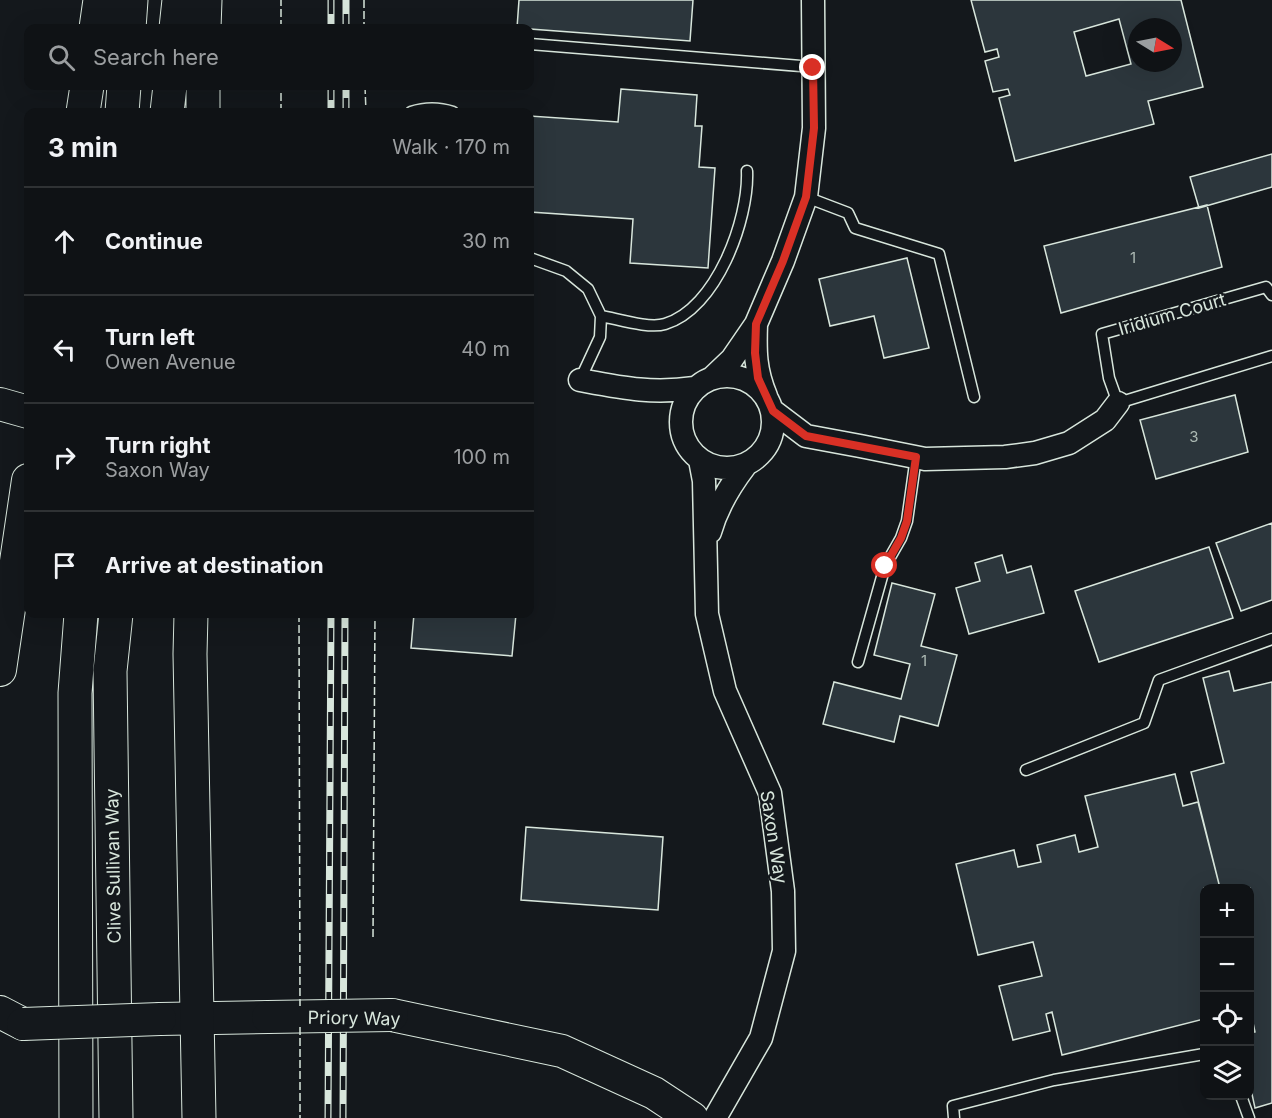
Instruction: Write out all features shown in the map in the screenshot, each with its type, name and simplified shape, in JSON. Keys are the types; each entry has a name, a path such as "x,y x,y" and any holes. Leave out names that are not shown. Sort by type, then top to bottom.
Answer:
{"highway":[{"path":"97,24 100,0"},
{"path":"129,24 131,0"},
{"path":"176,24 179,0"},
{"path":"204,24 205,0"},
{"path":"84,108 86,90"},
{"path":"122,108 124,90"},
{"path":"167,108 170,90"},
{"path":"203,90 203,108"},
{"name":"Clive Sullivan Way","path":"76,1118 75,693 81,618"},
{"name":"Clive Sullivan Way","path":"116,618 110,671 116,1118"},
{"path":"191,618 199,1118"}],"street":[{"path":"756,324 755,353 758,378 770,404 774,429 768,445 757,458 745,466 727,469 710,465 690,451 683,438 681,421 685,402 732,359 756,324 783,261 806,197 814,128 813,0"},
{"path":"580,380 636,391 672,391 729,375 745,378 758,386 770,404 806,436"},
{"path":"636,391 668,405 681,421"},
{"path":"768,445 806,436 926,459 1005,457 1035,453 1069,443 1105,420 1118,403"},
{"path":"0,404 24,411"},
{"name":"Saxon Way","path":"700,460 704,481 707,614 725,691 770,793 783,891 783,951 761,1038 715,1118"},
{"name":"Saxon Way","path":"705,551 714,517 727,490 745,466"},
{"path":"0,670 24,507"},
{"name":"Priory Way","path":"12,1018 160,1019 392,1015 562,1051 654,1093 692,1118"}],"lane":[{"path":"534,44 813,68"},
{"path":"424,108 442,108"},
{"path":"601,316 633,323 662,325 684,316 698,303 715,279 730,249 742,214 747,171"},
{"path":"806,197 848,213 855,228 939,254 974,397"},
{"path":"534,259 566,271 588,289 601,316 600,337 580,380"},
{"name":"Iridium Court","path":"1118,403 1109,378 1102,334 1266,286 1272,295"},
{"path":"1118,403 1272,356"},
{"path":"858,662 885,566 901,538 907,521 916,457"},
{"path":"1026,770 1144,723 1159,681 1272,639"},
{"path":"954,1118 953,1106 1054,1080 1200,1054"},
{"path":"1243,1100 1249,1118"}],"building":[{"path":"519,0 693,0 690,41 534,29 534,24 517,24"},
{"path":"971,0 1181,0 1203,87 1148,101 1154,124 1015,161 999,98 1010,95 1008,89 993,92 985,61 999,57 997,49 985,52"},
{"path":"621,89 697,95 695,126 702,126 699,167 715,168 708,268 630,263 633,219 534,212 534,116 618,122"},
{"path":"1272,154 1272,187 1199,208 1190,177"},
{"path":"1207,205 1222,267 1061,313 1044,246"},
{"path":"907,258 929,348 884,358 874,316 830,326 819,279"},
{"path":"1235,395 1248,452 1156,479 1140,420"},
{"path":"1272,523 1272,600 1241,611 1216,543"},
{"path":"1209,547 1233,618 1099,662 1075,591"},
{"path":"1002,555 1007,573 1031,566 1044,613 969,634 956,588 980,581 975,563"},
{"path":"892,583 935,594 921,646 957,655 938,726 900,716 894,742 823,724 834,682 901,699 910,664 874,655"},
{"path":"414,618 516,618 512,656 411,648"},
{"path":"1229,671 1234,691 1272,682 1272,1103 1255,1108 1254,884 1219,884 1191,772 1224,763 1203,678"},
{"path":"1175,774 1183,806 1198,802 1219,884 1200,884 1200,1020 1062,1055 1052,1012 1046,1014 1050,1031 1013,1040 999,986 1042,976 1033,942 978,955 956,864 1014,850 1018,867 1041,862 1037,845 1075,835 1079,852 1098,847 1085,796"},
{"path":"526,827 663,837 658,910 521,900"}],"railway":[{"path":"331,0 331,24"},
{"path":"346,0 346,24"},
{"path":"331,90 331,108"},
{"path":"346,90 346,108"},
{"path":"328,1118 331,618"},
{"path":"343,1118 345,618"}],"fence":[{"path":"281,0 281,24"},
{"path":"364,0 364,24"},
{"path":"281,90 281,108"},
{"path":"365,90 366,108"},
{"path":"299,618 300,1006"},
{"path":"373,937 375,618"},
{"path":"300,1027 300,1118"}],"route":[{"path":"813,68 814,128 806,197 783,261 756,324 755,353 758,378 773,411 806,436 916,457 907,521 901,538 885,566"}]}
